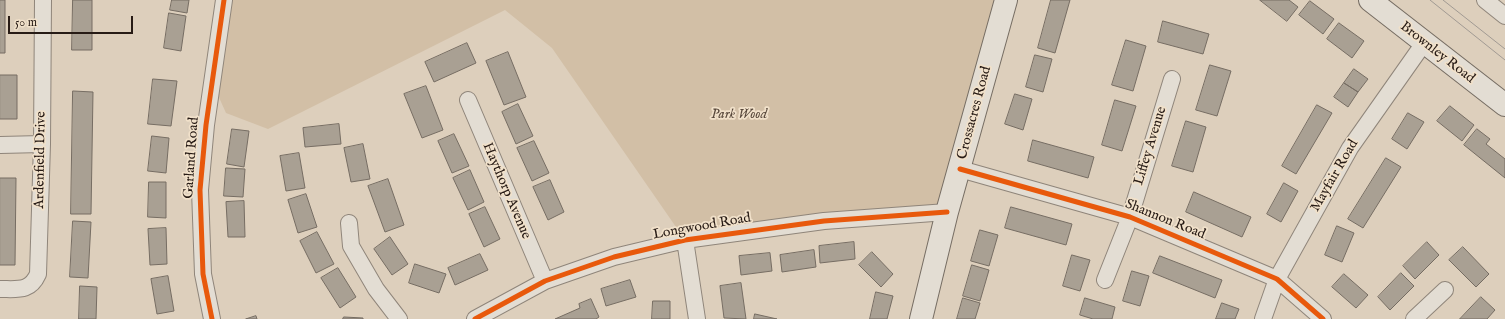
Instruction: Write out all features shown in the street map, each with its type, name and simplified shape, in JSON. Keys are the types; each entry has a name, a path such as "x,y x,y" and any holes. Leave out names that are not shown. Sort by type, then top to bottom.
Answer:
{"street":[{"name":"Ardenfield Drive","path":"0,289 17,289 29,286 34,282 38,274 42,144 42,0"},
{"name":"Garland Road","path":"212,319 203,274 200,190 206,125 224,0"},
{"name":"Crossacres Road","path":"921,319 947,212 960,170 1006,0"},
{"name":"Brownley Road","path":"1370,0 1505,105"},
{"path":"1485,0 1505,16"},
{"name":"Mayfair Road","path":"1263,319 1277,279 1350,148 1424,43"},
{"name":"Liffey Avenue","path":"1105,280 1130,217 1172,79"},
{"name":"Haythorp Avenue","path":"468,100 545,281"},
{"path":"0,145 42,144"},
{"name":"Shannon Road","path":"960,170 1130,217 1277,279 1323,319"},
{"name":"Longwood Road","path":"476,319 545,281 614,257 684,240 824,220 947,212"},
{"path":"349,223 351,246 376,289 399,319"},
{"path":"684,240 697,319"},
{"path":"1414,319 1445,290"}],"green space":[{"name":"Park Wood","path":"229,0 1001,0 947,212 685,240 552,48 505,10 268,129 226,113 217,93"}],"building":[{"path":"0,0 5,0 5,53 0,53"},
{"path":"73,0 92,0 92,50 72,50"},
{"path":"172,0 189,0 187,13 170,10"},
{"path":"1051,0 1070,0 1055,53 1038,48"},
{"path":"1260,0 1289,0 1298,7 1287,21"},
{"path":"1310,1 1334,19 1323,34 1299,15"},
{"path":"169,13 186,16 181,51 164,48"},
{"path":"1163,21 1209,34 1203,54 1158,42"},
{"path":"1339,23 1364,41 1352,58 1327,39"},
{"path":"1126,40 1146,46 1133,91 1112,85"},
{"path":"467,43 476,63 434,82 425,62"},
{"path":"508,52 526,97 504,105 486,61"},
{"path":"1035,55 1052,59 1043,92 1026,87"},
{"path":"1210,65 1231,71 1217,116 1196,110"},
{"path":"1354,69 1368,79 1358,92 1344,83"},
{"path":"0,75 17,75 17,119 0,119"},
{"path":"153,79 177,81 171,126 148,124"},
{"path":"1344,83 1358,92 1348,107 1334,97"},
{"path":"426,86 443,130 422,138 404,94"},
{"path":"73,91 93,92 91,214 71,214"},
{"path":"1015,94 1032,99 1023,130 1005,124"},
{"path":"1115,100 1136,106 1122,151 1102,145"},
{"path":"518,104 533,136 516,144 502,112"},
{"path":"1317,105 1332,113 1296,174 1282,166"},
{"path":"1450,106 1474,125 1462,141 1437,121"},
{"path":"1408,113 1424,122 1407,149 1392,139"},
{"path":"1186,121 1206,127 1193,172 1172,166"},
{"path":"339,124 341,144 305,147 303,128"},
{"path":"232,129 249,131 244,167 227,164"},
{"path":"1477,129 1490,139 1486,144 1505,159 1505,178 1464,145"},
{"path":"454,134 469,166 452,173 438,141"},
{"path":"152,136 169,138 166,173 148,171"},
{"path":"1033,140 1094,157 1088,178 1028,161"},
{"path":"534,141 549,173 532,181 517,148"},
{"path":"363,144 370,179 351,182 344,148"},
{"path":"299,153 305,188 286,191 280,156"},
{"path":"1386,158 1401,167 1363,228 1348,219"},
{"path":"226,168 245,169 243,197 224,196"},
{"path":"470,170 484,202 468,210 453,178"},
{"path":"0,178 16,178 15,265 0,265"},
{"path":"388,179 404,225 385,232 368,186"},
{"path":"550,180 564,212 548,220 533,187"},
{"path":"149,182 166,182 166,218 148,217"},
{"path":"1284,183 1298,191 1281,222 1267,214"},
{"path":"1194,192 1251,217 1242,237 1186,212"},
{"path":"306,194 317,227 298,233 288,200"},
{"path":"244,201 245,237 228,237 226,202"},
{"path":"485,207 500,239 484,247 469,214"},
{"path":"1011,207 1072,224 1066,245 1005,228"},
{"path":"73,221 91,222 88,278 70,277"},
{"path":"1337,226 1354,233 1342,262 1325,255"},
{"path":"166,228 167,264 150,265 148,229"},
{"path":"980,230 998,235 989,266 971,261"},
{"path":"317,232 334,264 316,273 300,241"},
{"path":"390,237 408,264 392,275 374,249"},
{"path":"854,242 855,259 820,263 819,246"},
{"path":"1427,242 1439,255 1415,279 1403,266"},
{"path":"1463,247 1489,274 1476,287 1449,260"},
{"path":"814,250 816,267 782,272 780,255"},
{"path":"872,252 893,274 881,287 859,265"},
{"path":"770,253 772,271 741,275 739,256"},
{"path":"480,254 488,270 455,285 448,268"},
{"path":"1072,255 1090,260 1080,291 1063,286"},
{"path":"1160,256 1222,280 1215,298 1153,273"},
{"path":"415,264 446,274 439,293 409,283"},
{"path":"972,265 989,270 980,301 963,296"},
{"path":"338,268 356,297 340,308 321,278"},
{"path":"1132,271 1149,276 1140,306 1123,301"},
{"path":"1401,273 1414,286 1390,310 1378,297"},
{"path":"1344,274 1368,295 1356,308 1332,287"},
{"path":"168,276 174,311 157,314 151,279"},
{"path":"630,280 636,297 606,306 601,289"},
{"path":"741,283 746,319 724,318 720,286"},
{"path":"80,286 97,287 96,319 79,319"},
{"path":"876,292 893,296 887,319 870,319"},
{"path":"1481,297 1495,310 1487,319 1460,319"},
{"path":"963,298 980,303 975,319 957,319"},
{"path":"1085,298 1115,307 1112,319 1093,319 1080,315"},
{"path":"591,299 599,317 596,319 555,319 580,308 579,304"},
{"path":"653,301 670,301 670,319 652,319"},
{"path":"1222,303 1239,309 1235,319 1216,319"},
{"path":"755,314 777,319 754,319"},
{"path":"256,316 257,319 246,319"},
{"path":"344,317 363,318 363,319 343,319"}],"tram line":[{"path":"1430,0 1505,60"},
{"path":"1443,0 1505,49"}],"cycle path":[{"path":"212,319 203,274 200,190 206,125 224,0"},
{"path":"960,169 1130,217 1277,279 1323,319"},
{"path":"475,319 545,281 614,257 685,240 824,221 947,212"}]}
